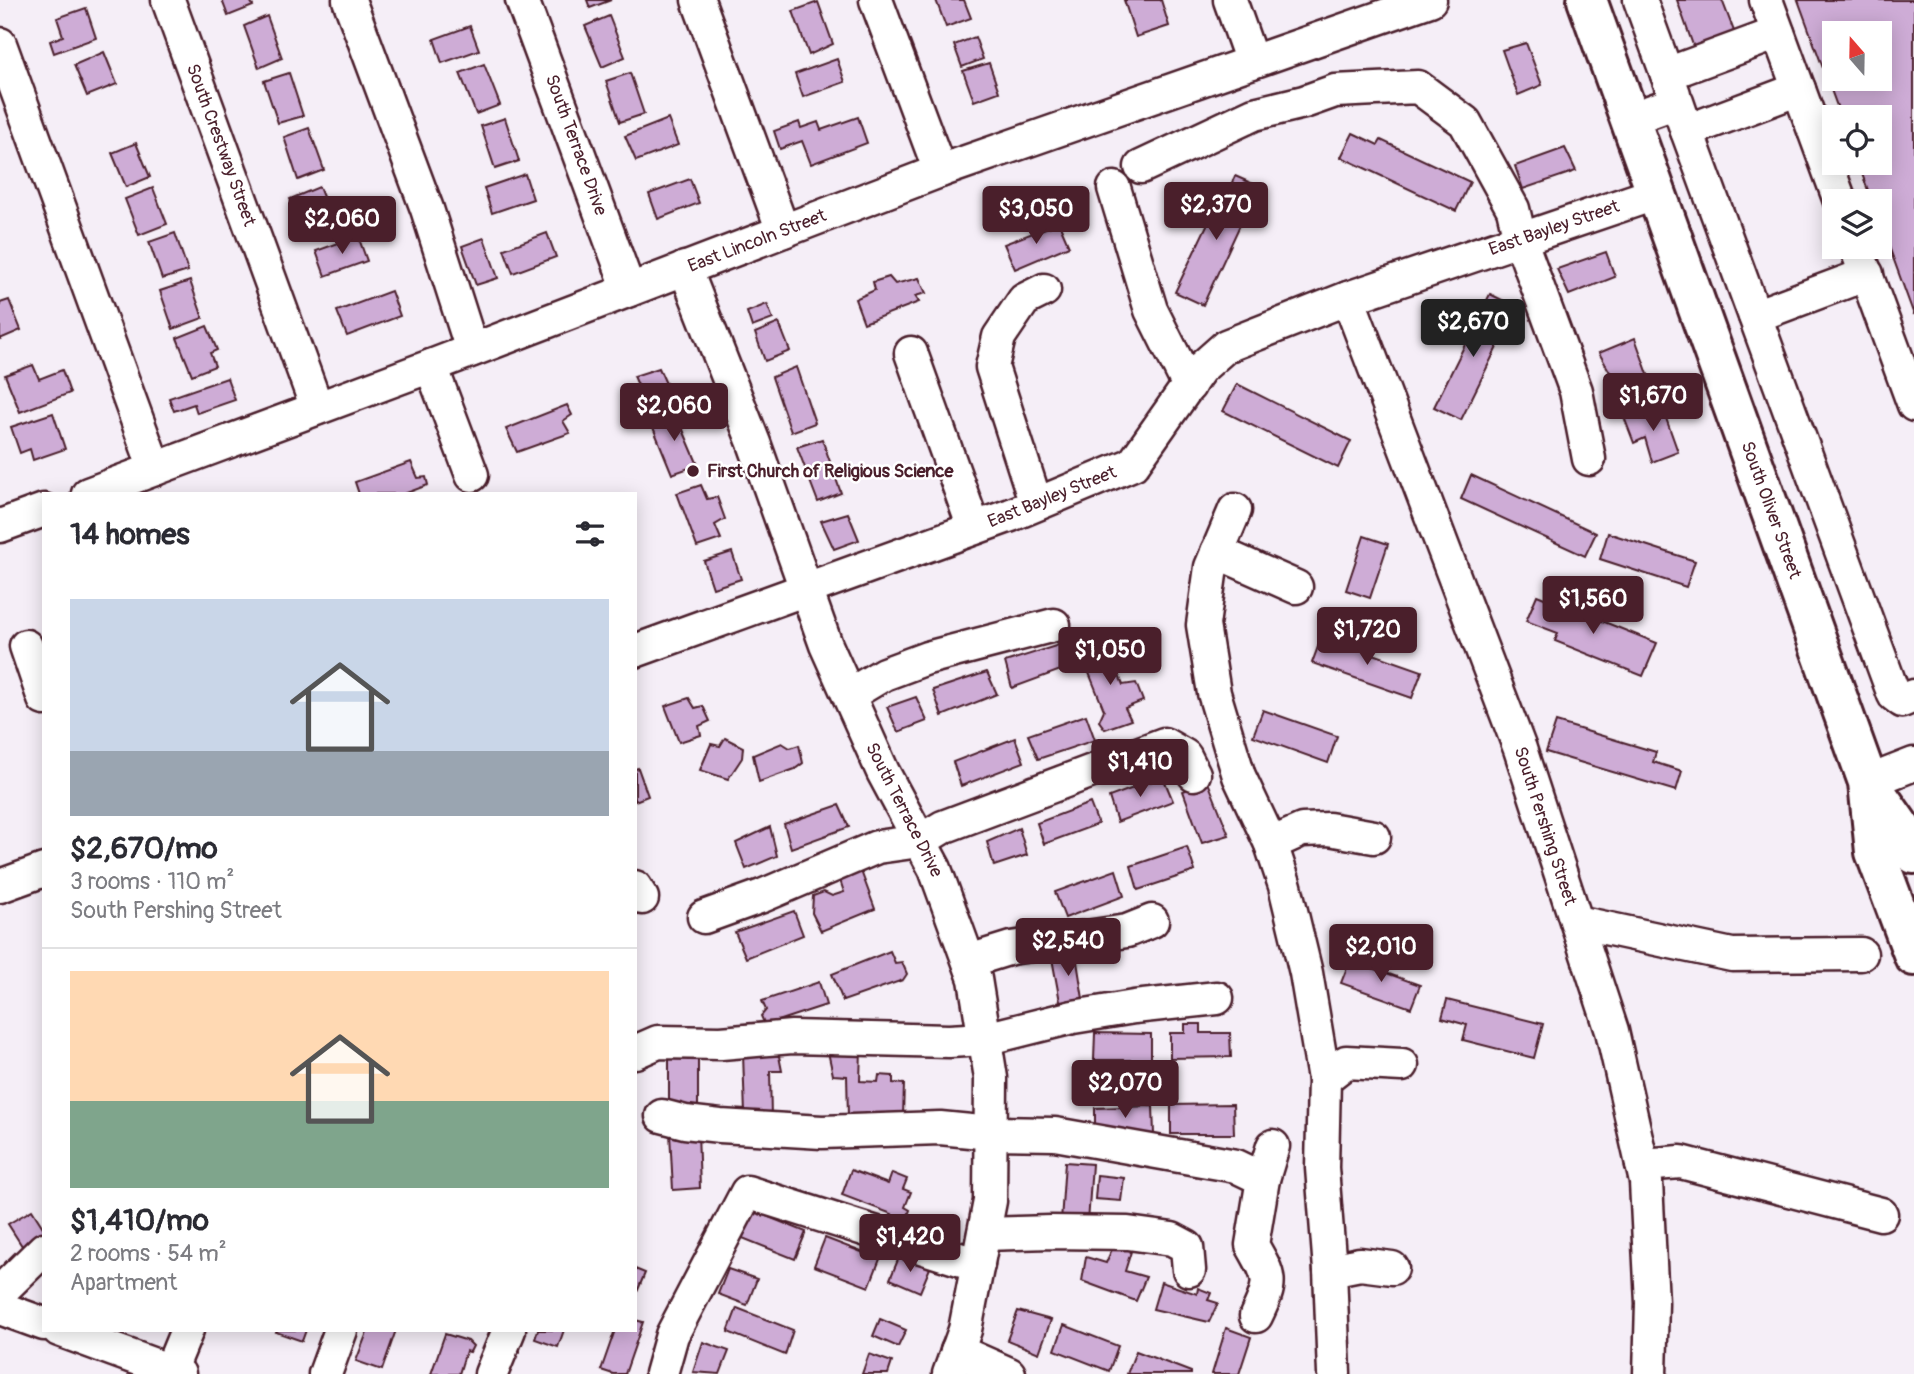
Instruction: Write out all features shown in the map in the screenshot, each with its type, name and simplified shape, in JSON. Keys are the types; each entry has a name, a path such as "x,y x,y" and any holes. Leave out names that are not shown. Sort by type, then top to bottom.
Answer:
{"main road":[{"name":"South Oliver Street","path":"1587,0 1868,782 1875,852 1914,956"},
{"name":"South Oliver Street","path":"1868,782 1908,838 1914,854"}],"street":[{"name":"South Crestway Street","path":"168,0 317,408"},
{"path":"349,0 427,209 472,350"},
{"name":"South Terrace Drive","path":"522,0 629,290"},
{"path":"698,0 783,231"},
{"path":"876,0 940,171"},
{"path":"1230,0 1252,62"},
{"name":"East Lincoln Street","path":"93,492 940,171 1430,0"},
{"path":"1640,0 1894,695 1902,701 1914,696"},
{"path":"1766,0 1836,189"},
{"path":"1677,102 1778,33"},
{"path":"0,44 155,469"},
{"path":"1141,167 1254,114 1304,102 1335,91 1418,86 1465,122 1513,209 1520,239 1576,391 1589,459"},
{"path":"1630,119 1677,102 1799,89"},
{"path":"1114,188 1152,310 1189,386"},
{"name":"East Bayley Street","path":"637,650 974,528 1133,464 1200,369 1226,346 1348,298 1657,193"},
{"path":"1755,316 1862,261 1914,405"},
{"name":"South Terrace Drive","path":"685,268 754,443 826,645 883,772 935,869 975,979 991,1078 990,1201 965,1330 953,1362"},
{"path":"1036,504 992,367 999,337 1024,300 1044,290"},
{"name":"South Pershing Street","path":"1348,298 1520,748 1612,1031 1646,1182 1652,1303 1650,1374"},
{"path":"911,353 974,528"},
{"path":"431,366 472,475"},
{"path":"1235,510 1211,567 1203,625 1214,693 1239,776 1271,845 1285,886 1306,973 1324,1079 1322,1168 1334,1374"},
{"path":"1,521 42,511"},
{"path":"1217,552 1296,587"},
{"path":"849,695 884,674 927,658 1054,625"},
{"path":"26,646 42,693"},
{"path":"704,916 762,896 877,847 920,841 943,827 1164,744 1185,756 1194,774"},
{"path":"1868,782 1914,764"},
{"path":"1271,845 1302,830 1329,829 1374,837"},
{"path":"0,886 42,871"},
{"path":"969,961 1011,948 1127,931 1152,921"},
{"path":"1577,922 1732,956 1861,954"},
{"path":"637,1051 658,1041 721,1043 792,1037 949,1041 985,1039 1073,1017 1217,998"},
{"path":"1324,1079 1346,1062 1402,1065"},
{"path":"662,1116 720,1126 822,1132 940,1128 991,1133 1055,1134 1236,1166 1263,1179"},
{"path":"1256,1316 1267,1293 1268,1273 1252,1245 1263,1179 1273,1146"},
{"path":"1642,1165 1681,1162 1881,1214"},
{"path":"661,1374 672,1335 747,1192 978,1265"},
{"path":"984,1234 1115,1233 1172,1239 1187,1247 1189,1270"},
{"path":"0,1296 6,1286 42,1251"},
{"path":"1330,1270 1360,1264 1392,1268"},
{"path":"0,1308 42,1324"},
{"path":"64,1332 173,1373 186,1332"},
{"path":"325,1374 340,1332"},
{"path":"491,1374 508,1332"},
{"path":"953,1362 1009,1374"}],"building":[{"path":"222,0 250,0 253,6 228,16"},
{"path":"587,0 611,0 590,8"},
{"path":"936,0 964,0 971,18 946,27"},
{"path":"1124,0 1161,0 1169,26 1136,37"},
{"path":"1677,0 1722,0 1735,34 1694,48"},
{"path":"1798,0 1914,0 1914,315 1892,255 1892,189 1868,189 1862,175 1892,175 1892,105 1837,105 1831,91 1892,91 1892,21 1822,21 1822,65"},
{"path":"818,2 833,44 809,55 793,11"},
{"path":"86,8 96,38 54,53 50,41 63,36 57,18"},
{"path":"267,16 282,58 259,68 244,26"},
{"path":"609,16 625,57 602,67 585,26"},
{"path":"470,26 479,50 442,63 434,39"},
{"path":"975,37 983,59 962,67 954,45"},
{"path":"1526,43 1542,85 1518,95 1502,50"},
{"path":"104,52 117,84 87,96 74,65"},
{"path":"837,59 845,82 803,97 795,74"},
{"path":"989,63 999,92 974,101 963,71"},
{"path":"484,64 500,105 476,114 460,73"},
{"path":"289,73 303,116 278,123 264,81"},
{"path":"630,73 644,114 620,122 606,81"},
{"path":"858,117 867,143 811,164 802,141 780,149 774,131 799,122 801,128 818,122 821,130"},
{"path":"505,118 519,161 495,169 481,126"},
{"path":"668,119 678,145 636,161 625,136"},
{"path":"309,128 324,170 298,180 284,137"},
{"path":"1353,133 1378,145 1381,140 1470,182 1456,211 1341,157"},
{"path":"136,143 150,177 126,187 112,153"},
{"path":"1565,148 1576,171 1523,189 1515,166"},
{"path":"525,174 533,199 492,213 484,188"},
{"path":"1235,176 1258,186 1203,305 1175,292 1219,200 1223,202"},
{"path":"690,179 699,203 658,219 649,194"},
{"path":"319,187 336,229 307,240 290,199"},
{"path":"153,188 167,224 139,235 125,199"},
{"path":"1059,223 1069,246 1015,269 1004,244"},
{"path":"175,233 188,271 162,279 149,242"},
{"path":"547,233 556,257 513,273 504,249"},
{"path":"358,236 367,261 325,276 316,251"},
{"path":"484,238 498,278 476,285 462,246"},
{"path":"1606,252 1615,277 1569,295 1557,269"},
{"path":"889,277 895,284 919,278 926,293 915,296 919,302 864,323 855,299 875,290 873,282"},
{"path":"190,281 203,318 173,329 160,291"},
{"path":"391,291 400,316 347,336 337,311"},
{"path":"1490,294 1510,304 1497,330 1504,333 1461,420 1434,407"},
{"path":"9,300 21,330 0,339 0,303"},
{"path":"767,304 773,319 752,327 747,312"},
{"path":"779,323 790,351 765,361 755,333"},
{"path":"207,326 217,350 210,353 215,366 192,375 177,338"},
{"path":"1635,338 1650,380 1626,392 1623,381 1615,381 1599,353"},
{"path":"33,365 39,379 62,370 70,393 20,412 5,375"},
{"path":"796,367 815,423 791,432 772,377"},
{"path":"659,368 671,395 646,404 634,376"},
{"path":"227,378 235,400 197,413 194,404 174,411 169,398"},
{"path":"1237,384 1351,441 1338,468 1223,411"},
{"path":"567,405 572,415 563,421 570,433 517,452 506,429"},
{"path":"1662,407 1678,452 1652,462 1645,438 1634,443 1624,417"},
{"path":"675,411 698,465 672,474 650,420"},
{"path":"53,413 65,449 33,460 30,449 20,453 11,427"},
{"path":"822,439 841,493 818,502 797,447"},
{"path":"411,462 418,478 426,477 428,485 409,492 358,492 355,482"},
{"path":"1471,475 1596,533 1585,556 1461,499"},
{"path":"701,485 707,499 717,497 725,519 715,525 721,539 697,547 677,493"},
{"path":"848,513 859,540 834,549 821,521"},
{"path":"1608,533 1695,561 1686,587 1600,559"},
{"path":"1364,536 1388,544 1370,598 1346,590"},
{"path":"732,552 741,579 713,588 704,561"},
{"path":"1537,595 1657,643 1643,676 1555,641 1558,633 1526,621"},
{"path":"1322,636 1422,671 1412,698 1312,663"},
{"path":"1103,643 1123,685 1136,683 1143,701 1125,708 1131,720 1105,729 1099,721 1104,710 1082,650"},
{"path":"1062,644 1069,667 1012,688 1005,662"},
{"path":"987,672 997,694 942,716 933,690"},
{"path":"916,697 927,721 898,732 887,707"},
{"path":"689,698 695,708 703,706 710,721 699,726 701,735 679,742 665,706"},
{"path":"1263,710 1337,736 1328,763 1253,736"},
{"path":"1086,715 1095,740 1038,759 1028,735"},
{"path":"1556,722 1656,752 1653,762 1682,771 1676,791 1546,752"},
{"path":"725,738 743,747 742,758 728,779 700,770 711,744 720,746"},
{"path":"1015,738 1024,762 961,786 953,762"},
{"path":"782,743 790,748 799,745 803,763 795,769 759,782 753,755"},
{"path":"637,768 648,796 637,800"},
{"path":"1163,777 1173,801 1117,822 1109,797"},
{"path":"1208,782 1229,835 1202,843 1183,791"},
{"path":"1090,803 1098,824 1044,844 1037,823"},
{"path":"839,805 849,827 791,848 784,824"},
{"path":"770,827 777,856 746,869 736,843"},
{"path":"1019,828 1027,855 994,866 987,842"},
{"path":"1187,847 1195,871 1138,890 1131,866"},
{"path":"1116,870 1124,896 1065,918 1055,892"},
{"path":"861,871 875,909 821,931 812,913 813,896 824,892 832,896 844,892 840,880"},
{"path":"794,911 803,935 746,958 735,932"},
{"path":"1075,949 1084,1005 1061,1007 1051,953"},
{"path":"890,951 895,963 902,962 907,974 903,980 843,1001 832,974"},
{"path":"1350,960 1420,985 1411,1008 1341,983"},
{"path":"819,982 826,1005 765,1025 761,1016 766,1010 762,1001"},
{"path":"1447,1000 1543,1024 1534,1058 1463,1040 1467,1025 1442,1018"},
{"path":"1185,1024 1201,1024 1201,1033 1230,1033 1231,1057 1170,1058 1170,1033 1185,1033"},
{"path":"1095,1033 1151,1034 1151,1060 1094,1060"},
{"path":"861,1049 860,1081 878,1082 879,1075 893,1076 893,1083 904,1084 903,1116 848,1116 847,1076 833,1075 828,1052"},
{"path":"743,1053 779,1056 782,1071 770,1071 771,1117 745,1115"},
{"path":"669,1056 698,1056 698,1112 669,1112"},
{"path":"1233,1104 1234,1134 1171,1134 1171,1105"},
{"path":"1153,1106 1154,1134 1095,1133 1095,1108"},
{"path":"698,1132 700,1188 673,1190 670,1133"},
{"path":"1065,1162 1092,1164 1088,1223 1061,1221"},
{"path":"851,1170 888,1184 892,1173 907,1179 903,1189 911,1192 905,1207 910,1210 903,1229 888,1223 892,1214 842,1195"},
{"path":"1097,1175 1124,1178 1121,1201 1095,1199"},
{"path":"32,1210 42,1226 42,1243 24,1249 8,1224"},
{"path":"751,1210 806,1232 795,1259 740,1237"},
{"path":"825,1238 880,1259 869,1287 814,1266"},
{"path":"1115,1242 1133,1245 1125,1271 1146,1277 1136,1301 1082,1281 1086,1257 1106,1263"},
{"path":"900,1255 930,1268 920,1292 890,1279"},
{"path":"728,1269 757,1279 747,1305 718,1294"},
{"path":"637,1270 645,1273 637,1292"},
{"path":"1161,1282 1197,1294 1198,1288 1211,1293 1208,1300 1218,1303 1209,1322 1153,1309"},
{"path":"737,1308 793,1330 785,1355 728,1332"},
{"path":"1018,1311 1051,1320 1039,1353 1007,1340"},
{"path":"880,1319 906,1330 898,1347 873,1336"},
{"path":"637,1320 643,1322 625,1374 601,1370 614,1332 637,1332"},
{"path":"1064,1325 1118,1346 1109,1371 1055,1350"},
{"path":"1226,1328 1251,1337 1239,1374 1212,1374"},
{"path":"276,1332 305,1332 302,1341"},
{"path":"367,1332 395,1332 382,1370 356,1361"},
{"path":"537,1332 563,1332 558,1347 535,1339"},
{"path":"445,1334 468,1341 473,1346 470,1352 466,1351 459,1374 431,1374"},
{"path":"703,1342 729,1351 720,1374 693,1372"},
{"path":"1136,1351 1191,1372 1191,1374 1127,1374"},
{"path":"869,1354 892,1362 888,1374 862,1374"}],"place":[{"name":"First Church of Religious Science","path":"693,471"}]}
